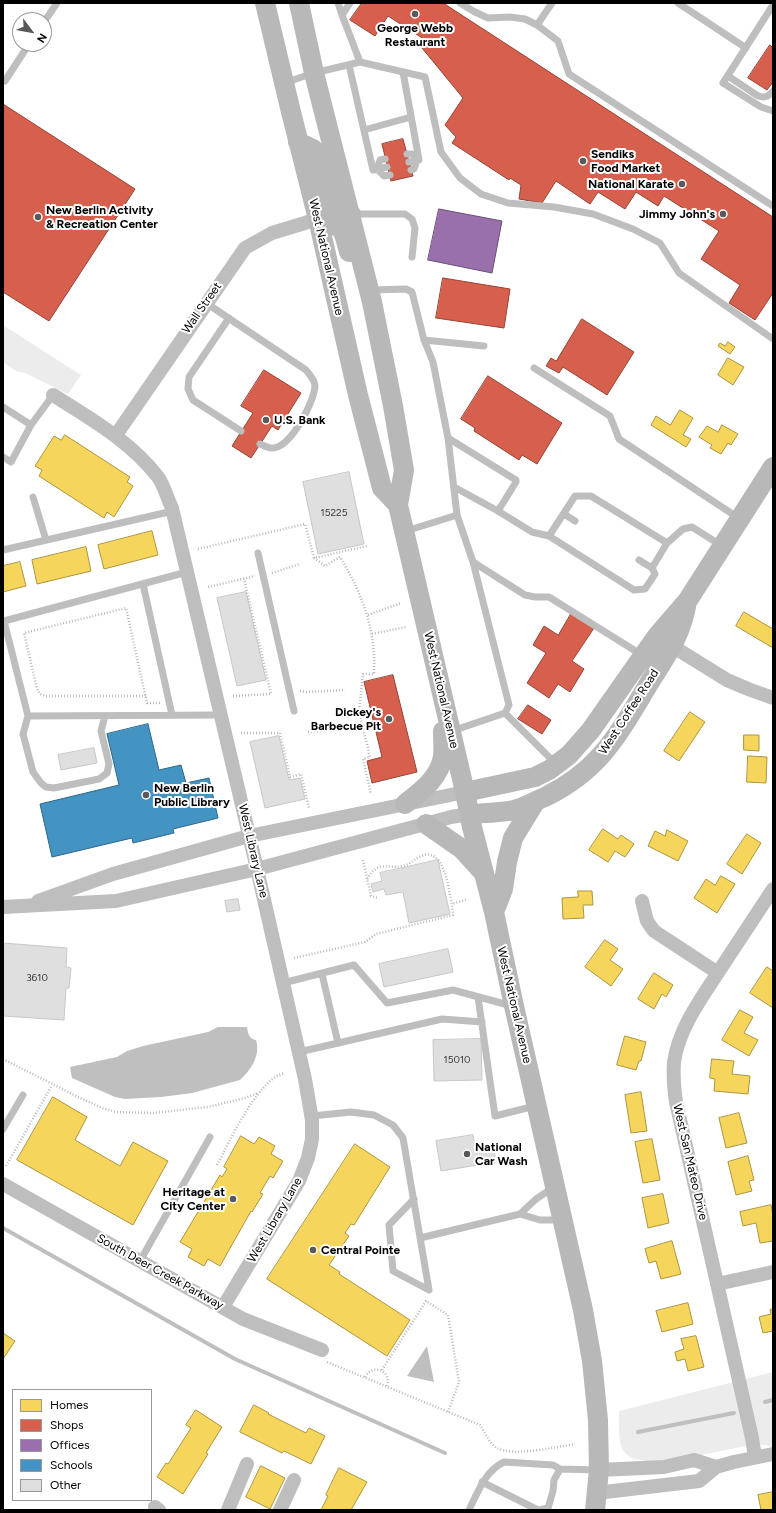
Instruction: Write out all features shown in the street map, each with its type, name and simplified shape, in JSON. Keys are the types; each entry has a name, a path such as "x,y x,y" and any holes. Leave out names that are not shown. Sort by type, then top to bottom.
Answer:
{"main road":[{"name":"West National Avenue","path":"265,3 318,219 358,395 382,488 398,505"},
{"name":"West National Avenue","path":"299,3 314,73 351,214 369,290 404,470 398,505 442,695 447,733 465,792 469,814 494,912 514,1006 584,1310 592,1362 598,1420 599,1470 596,1501"},
{"path":"298,142 313,149 316,153 327,196 331,202 351,214"},
{"path":"318,219 351,214"},
{"path":"318,219 336,225 343,231 357,282 360,287 369,290"},
{"name":"West Coffee Road","path":"465,792 535,777 557,765 569,755 588,734 644,656 664,641 683,623 688,600 773,467"},
{"name":"West Coffee Road","path":"469,814 516,809 535,802 578,777 608,748 622,728 664,641"},
{"path":"405,804 423,789 439,768 443,757 447,733"},
{"path":"494,912 503,889 508,856 513,838 535,802"},
{"path":"426,824 462,849 484,872"}],"street":[{"name":"Wall Street","path":"116,435 245,248 272,233 318,219"},
{"name":"West Library Lane","path":"58,398 116,435 138,454 159,478 173,511 257,869 312,1116 312,1139 308,1158 299,1181 223,1307"},
{"path":"664,641 727,680 773,698"},
{"path":"25,906 113,874 249,836 465,792"},
{"path":"3,907 116,902 257,869 452,817 469,814"},
{"name":"West San Mateo Drive","path":"755,1457 676,1102 673,1080 674,1062 685,1026 773,888"},
{"path":"642,901 647,920 654,931 718,973"},
{"name":"South Deer Creek Parkway","path":"3,1184 243,1319 322,1350"},
{"path":"717,1284 773,1272"},
{"path":"596,1501 699,1481 716,1467 773,1454"},
{"path":"599,1470 664,1467 694,1460 716,1467"},
{"path":"228,1510 247,1464"},
{"path":"280,1510 294,1480"}],"lane":[{"path":"51,12 57,3"},
{"path":"338,3 360,62"},
{"path":"342,15 350,3"},
{"path":"460,3 488,18 525,18 558,41 569,74 773,206"},
{"path":"537,26 552,3"},
{"path":"678,3 746,48"},
{"path":"773,5 723,83 761,107 773,111"},
{"path":"5,81 24,52"},
{"path":"284,83 314,73 360,62 426,77 441,152 460,178 481,194 508,204 554,207 593,214 633,229 660,243 679,273 773,339"},
{"path":"349,65 373,170 388,167"},
{"path":"403,72 419,160 411,159 414,169 411,170"},
{"path":"728,76 758,96 769,96 773,91"},
{"path":"364,130 411,117"},
{"path":"377,169 380,160 386,159"},
{"path":"377,169 384,176 390,175"},
{"path":"351,214 404,214 412,219 415,228 412,257"},
{"path":"369,290 406,288 412,292 424,340 432,362 448,438 457,515 473,562 509,705 505,714 447,733"},
{"path":"206,303 297,363 311,376 315,384 312,399 305,416 292,434 279,447 272,448 260,444"},
{"path":"228,318 189,377 188,389 193,400 241,431"},
{"path":"424,340 484,346"},
{"path":"534,368 610,416 619,439 740,519"},
{"path":"3,457 11,462 31,425 58,398"},
{"path":"3,407 31,425"},
{"path":"448,438 516,480 498,511"},
{"path":"454,486 532,532 549,536 634,590 645,590 655,574 652,568 639,560"},
{"path":"549,536 575,496 591,496 667,543"},
{"path":"33,497 46,540"},
{"path":"3,550 173,511"},
{"path":"564,514 575,521"},
{"path":"404,532 457,515"},
{"path":"652,568 667,543 683,529 692,527 722,546"},
{"path":"258,553 294,711"},
{"path":"473,562 525,595 549,597 644,656"},
{"path":"105,716 101,731 109,764 107,773 99,778 54,788 46,787 41,783 32,772 23,734 28,716 4,621 187,572"},
{"path":"143,584 172,715"},
{"path":"505,714 557,765"},
{"path":"28,716 221,715"},
{"path":"283,983 354,965 387,1003 453,990 514,1006"},
{"path":"322,974 338,1043"},
{"path":"478,996 495,1116 537,1105"},
{"path":"298,1052 442,1019 482,1022"},
{"path":"3,1129 23,1096"},
{"path":"312,1116 351,1112 374,1114 393,1125 403,1138 414,1199 429,1290 393,1271 389,1225 414,1199"},
{"path":"140,1261 210,1137"},
{"path":"420,1238 520,1214 536,1199 556,1186"},
{"path":"520,1214 540,1220 564,1220"},
{"path":"469,1510 482,1482 499,1464 504,1462 553,1465 560,1469 599,1470"},
{"path":"482,1482 539,1510 548,1508 554,1480 560,1469"}],"path":[{"path":"198,549 305,524 314,558 325,566 340,557 357,587 368,615 375,656 374,674 363,674 359,711 370,757 363,759 371,794"},
{"path":"314,558 367,546"},
{"path":"272,572 295,567 300,564"},
{"path":"208,587 255,576"},
{"path":"233,696 271,694 244,579"},
{"path":"368,615 401,603"},
{"path":"146,696 45,696 40,694 37,689 24,633 126,608 146,696 147,703 164,704"},
{"path":"372,634 406,627"},
{"path":"300,691 345,690"},
{"path":"308,732 340,730"},
{"path":"241,733 280,733 290,776 301,774 309,808"},
{"path":"294,958 365,942 376,934 453,915 444,868 441,862 435,857 427,855 421,856 407,866 380,867 375,869 367,879"},
{"path":"363,860 371,896 378,898"},
{"path":"452,904 468,898"},
{"path":"3,1059 52,1085 102,1108 116,1112 153,1113 208,1107 245,1098 258,1093"},
{"path":"217,1165 258,1093 271,1080 279,1075 285,1074"},
{"path":"6,1166 52,1085"},
{"path":"382,1370 426,1301 448,1315 459,1382 448,1412"},
{"path":"365,1377 373,1369 382,1370 387,1375 387,1386 480,1425 488,1439 497,1448 508,1451 529,1451 575,1444"}],"shaded area":[{"path":"3,325 81,375 68,394 25,373 16,371 3,362"},
{"path":"218,1027 247,1027 250,1037 256,1040 257,1051 254,1062 248,1072 240,1080 192,1093 161,1097 125,1099 115,1097 72,1078 70,1067 117,1057 127,1051 143,1046 208,1032"},
{"path":"427,1346 434,1382 407,1376"},
{"path":"773,1372 773,1448 766,1445 751,1446 689,1457 648,1461 633,1458 623,1450 620,1437 619,1411"}],"building: Homes":[{"path":"728,342 735,347 730,354 718,346 720,343 725,346"},
{"path":"728,358 744,367 733,385 718,375"},
{"path":"680,410 693,418 683,435 691,439 686,447 651,425 656,416 670,425"},
{"path":"722,425 738,434 731,445 728,443 721,454 710,448 712,445 699,437 707,426 718,432"},
{"path":"65,435 130,477 127,482 133,486 114,517 107,512 104,518 39,476 42,470 35,466 54,436 61,440"},
{"path":"152,531 158,555 104,569 98,545"},
{"path":"86,547 91,571 37,584 32,560"},
{"path":"20,562 26,586 3,592 3,566"},
{"path":"744,612 773,629 773,648 736,626"},
{"path":"690,712 705,722 679,761 664,751"},
{"path":"744,735 759,735 759,751 744,750"},
{"path":"748,756 767,757 766,783 747,782"},
{"path":"603,829 618,839 621,835 634,844 625,857 615,851 608,862 589,850"},
{"path":"667,830 688,841 678,861 648,846 655,831 665,836"},
{"path":"747,834 761,843 742,874 727,864"},
{"path":"721,876 735,884 717,913 694,898 706,879 715,885"},
{"path":"578,891 592,891 593,905 583,905 584,918 563,919 562,898 578,897"},
{"path":"605,940 618,949 610,960 623,969 611,986 585,967"},
{"path":"767,967 773,971 773,1008 750,993"},
{"path":"654,973 673,985 666,997 662,994 654,1009 638,999"},
{"path":"740,1010 753,1017 744,1033 758,1040 749,1056 722,1040"},
{"path":"625,1036 646,1042 641,1061 639,1061 636,1070 617,1065"},
{"path":"712,1059 734,1061 732,1074 750,1076 748,1094 714,1091 715,1079 710,1078"},
{"path":"641,1092 647,1131 631,1133 625,1095"},
{"path":"53,1097 87,1117 75,1140 120,1166 133,1142 168,1161 133,1225 17,1160"},
{"path":"739,1113 747,1143 726,1148 719,1118"},
{"name":"Heritage at City Center","path":"241,1136 254,1144 259,1137 275,1146 271,1154 283,1161 273,1178 270,1176 260,1193 263,1194 252,1212 251,1211 220,1266 208,1259 204,1266 188,1257 192,1249 180,1242 220,1175 222,1177 227,1169 224,1167"},
{"path":"652,1139 660,1180 643,1183 635,1142"},
{"name":"Central Pointe","path":"355,1144 390,1167 354,1225 351,1224 345,1233 349,1236 329,1265 340,1272 339,1274 410,1320 387,1356 267,1279"},
{"path":"748,1156 754,1180 749,1181 752,1191 736,1195 728,1162"},
{"path":"663,1194 669,1223 648,1228 642,1198"},
{"path":"771,1205 773,1215 773,1241 760,1243 756,1223 743,1226 740,1212"},
{"path":"672,1241 681,1274 661,1279 656,1261 649,1263 645,1249"},
{"path":"688,1303 693,1324 662,1332 656,1311"},
{"path":"773,1309 773,1331 763,1333 759,1317 771,1314 770,1310"},
{"path":"3,1333 15,1341 3,1359"},
{"path":"696,1336 704,1367 688,1371 685,1359 677,1361 675,1352 684,1349 681,1339"},
{"path":"254,1405 269,1413 268,1414 306,1433 309,1428 325,1436 311,1464 284,1451 282,1453 240,1432"},
{"path":"196,1410 222,1427 206,1453 208,1454 183,1494 157,1477 166,1463 168,1464 191,1428 186,1425"},
{"path":"261,1466 285,1478 270,1509 246,1497"},
{"path":"339,1468 367,1482 351,1510 321,1510 328,1496 326,1495"},
{"path":"773,1492 773,1510 761,1510 758,1495"}],"building: Shops":[{"name":"Sendiks Food Market","path":"362,3 443,3 773,217 773,293 755,320 729,303 740,285 701,259 719,231 664,196 658,206 636,192 625,209 598,192 590,204 556,181 542,203 519,199 521,185 510,178 509,180 452,143 456,137 445,125 463,98 422,48 427,41 388,16 375,36 350,20"},
{"path":"770,45 773,48 773,82 767,90 748,78"},
{"path":"3,104 135,189 49,321 3,292"},
{"path":"403,139 413,176 391,181 382,144"},
{"path":"443,278 510,289 504,328 436,318"},
{"path":"582,319 634,352 607,395 563,367 559,373 546,366 551,358 556,361"},
{"name":"U.S. Bank","path":"264,370 301,393 278,430 272,426 251,458 232,446 253,413 241,406"},
{"path":"488,376 562,423 537,464 522,455 519,460 474,431 475,428 461,419"},
{"path":"571,614 594,628 572,661 584,669 570,692 558,684 549,698 527,683 546,653 533,645 544,626 558,635"},
{"name":"Dickey's Barbecue Pit","path":"393,675 417,772 372,783 367,761 382,757 364,682"},
{"path":"528,705 551,720 542,734 518,719"}],"building: Offices":[{"path":"439,209 502,221 492,273 428,260"}],"building: Schools":[{"name":"New Berlin Public Library","path":"148,724 159,770 181,765 186,783 209,778 218,818 173,829 174,833 133,843 132,838 52,857 40,804 119,785 107,734"}],"building: Other":[{"path":"349,472 364,544 318,554 303,482"},
{"path":"246,592 266,680 237,686 217,598"},
{"path":"279,736 289,780 300,778 305,799 265,808 250,742"},
{"path":"94,748 97,763 61,770 58,755"},
{"path":"438,860 450,914 409,923 403,892 386,895 384,889 373,892 371,884 382,881 380,873"},
{"path":"238,899 240,910 227,912 225,901"},
{"path":"3,943 67,948 66,967 71,968 69,988 66,988 64,1020 3,1016"},
{"path":"448,949 453,972 384,987 379,964"},
{"path":"481,1039 482,1080 434,1081 433,1040"},
{"name":"National Car Wash","path":"473,1135 475,1146 493,1143 496,1162 441,1171 436,1141"}],"waterway":[{"path":"3,1228 235,1359 445,1453"},
{"path":"765,1402 773,1400"},
{"path":"638,1432 734,1413"}],"place":[{"name":"George Webb Restaurant","path":"415,14"},
{"name":"Sendiks Food Market","path":"583,161"},
{"name":"National Karate","path":"682,184"},
{"name":"Jimmy John's","path":"723,214"},
{"name":"New Berlin Activity & Recreation Center","path":"38,217"},
{"name":"U.S. Bank","path":"266,420"},
{"name":"Dickey's Barbecue Pit","path":"389,719"},
{"name":"New Berlin Public Library","path":"146,795"},
{"name":"National Car Wash","path":"467,1154"},
{"name":"Heritage at City Center","path":"233,1199"},
{"name":"Central Pointe","path":"313,1250"}]}
